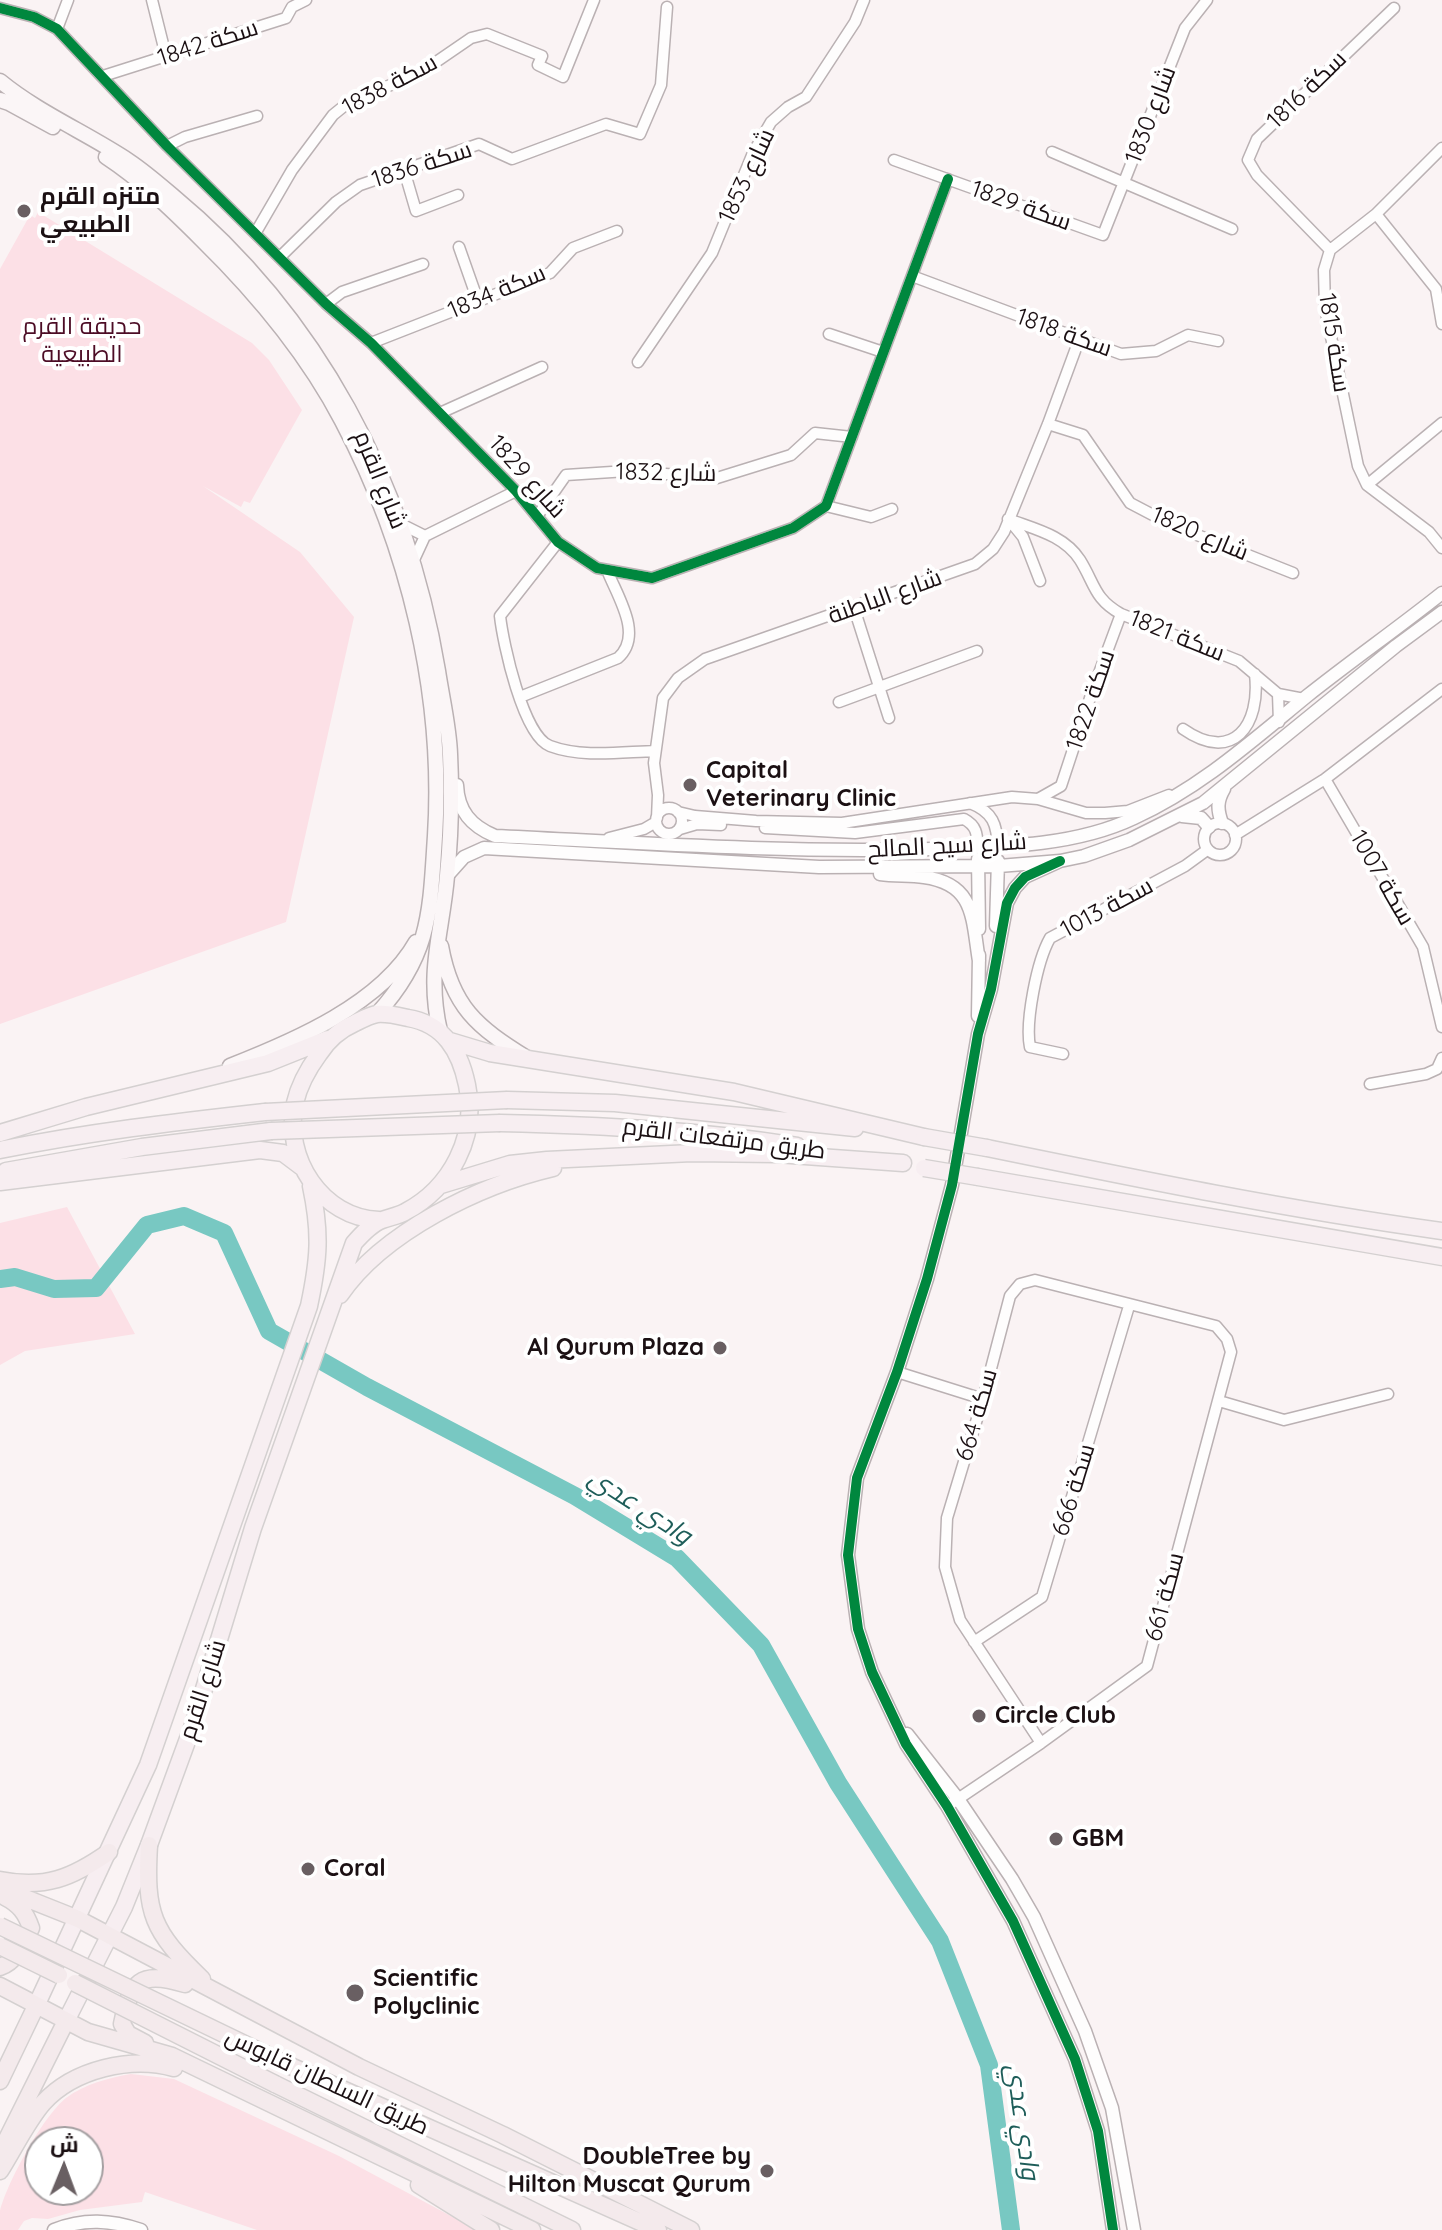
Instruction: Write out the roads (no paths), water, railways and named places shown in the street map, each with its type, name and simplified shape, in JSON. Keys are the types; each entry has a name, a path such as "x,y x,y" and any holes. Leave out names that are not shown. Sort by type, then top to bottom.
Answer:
{"highway":[{"path":"149,1845 149,1906 159,1930 172,1950 217,1994"},
{"path":"0,1880 45,1884 69,1876 109,1852"},
{"path":"0,1891 78,1919 359,2067 503,2135 691,2230"},
{"path":"0,1891 16,1902 27,1916 31,1928 18,1954 5,1967 0,1967"},
{"name":"طريق السلطان قابوس","path":"0,1926 286,2064 658,2230"},
{"name":"طريق السلطان قابوس","path":"0,1946 572,2230"},
{"path":"217,1994 158,1978 136,1984 130,1991 122,2024 128,2034 532,2230"},
{"path":"0,1986 66,2021 117,2042 172,2056"},
{"name":"شارع القرم","path":"0,2081 36,2006"},
{"name":"شارع القرم","path":"0,2153 66,2021"},
{"path":"0,2171 46,2100 79,2078 124,2064 161,2064 187,2071 305,2118"},
{"path":"361,2148 491,2230"}],"main road":[{"name":"شارع القرم","path":"0,81 131,162 183,205 253,272 313,350 352,413 378,468 413,562 429,619 449,735 447,876 433,971 434,1004 445,1036"},
{"name":"شارع القرم","path":"0,100 31,114 118,165 169,207 224,261 265,308 303,359 341,420 366,472 393,544 417,624 434,728 437,808 428,920 413,966 399,990 377,1014"},
{"path":"194,1080 281,1046 348,1007 400,964 414,947 428,920"},
{"path":"439,932 447,977 467,1011 490,1035 527,1059"},
{"path":"0,1133 268,1063 330,1039 350,1025 377,1014 416,1019 476,1050 734,1092 924,1137"},
{"path":"330,1039 309,1068 295,1105 295,1139 311,1184 342,1211 355,1217 379,1220 407,1211 440,1186 451,1172 463,1144 470,1098 464,1070 445,1036"},
{"name":"طريق مرتفعات القرم","path":"0,1150 115,1129 265,1112 507,1100 615,1103 924,1137 1373,1222 1442,1231"},
{"name":"طريق مرتفعات القرم","path":"0,1171 142,1147 271,1131 500,1123 591,1125 748,1138 1442,1257"},
{"path":"0,1182 260,1150 283,1153 303,1168"},
{"path":"440,1186 510,1164 692,1153 777,1154 903,1163"},
{"path":"329,1313 363,1266 383,1249 469,1196 535,1172 606,1158"},
{"name":"شارع القرم","path":"36,2006 148,1765 309,1306 318,1264 319,1236 311,1184"},
{"name":"شارع القرم","path":"66,2021 110,1936 149,1845 193,1725 253,1528 354,1243 379,1220"}],"street":[{"path":"57,29 68,0"},
{"path":"152,0 166,56"},
{"name":"سكة 1842","path":"103,76 286,18 292,7 306,0"},
{"name":"1838 سكة","path":"256,232 292,170 333,115 349,102 420,73 471,38 487,34 542,56 538,65 563,77 594,0"},
{"name":"شارع 1853","path":"638,362 712,253 753,153 771,122 806,97 855,22 864,0"},
{"name":"1830 شارع","path":"1103,235 1185,28 1207,0"},
{"name":"سكة 1836","path":"281,256 347,192 479,144 512,159 606,124 640,134 661,85 667,7"},
{"name":"1829 شارع","path":"0,8 34,17 57,29 167,146 440,413 538,515 558,542 597,568 652,578 793,528 826,506"},
{"name":"سكة 1816","path":"1330,250 1257,175 1248,160 1257,139 1394,8"},
{"path":"167,146 185,137 257,116"},
{"path":"1330,250 1376,214 1442,148"},
{"path":"1052,152 1232,229"},
{"name":"سكة 1829","path":"894,160 1103,235"},
{"path":"404,170 416,211 458,195"},
{"path":"892,509 871,517 826,506 948,179"},
{"path":"1376,214 1436,289 1442,324"},
{"name":"سكة 1834","path":"371,343 550,273 573,248 617,231"},
{"path":"459,247 478,301"},
{"name":"سكة 1815","path":"1330,250 1324,270 1325,308 1351,441 1367,485"},
{"path":"326,304 342,292 423,264"},
{"name":"سكة 1818","path":"912,276 1121,354 1156,351 1188,335 1218,341"},
{"path":"829,334 883,352"},
{"name":"شارع الباطنة","path":"656,820 658,795 654,763 663,698 678,678 705,659 975,564 993,549 1004,532 1079,340"},
{"path":"440,413 542,367"},
{"path":"1442,423 1367,485 1429,532 1442,548"},
{"name":"1820 شارع","path":"1048,424 1083,435 1130,503 1172,525 1293,573"},
{"name":"1832 شارع","path":"538,515 566,475 627,471 717,478 791,455 815,433 852,437"},
{"path":"413,562 425,536 516,491"},
{"path":"1008,519 1023,537 1040,581"},
{"name":"سكة 1821","path":"1008,519 1057,537 1079,558 1105,605 1239,661 1278,694"},
{"path":"399,523 425,536"},
{"path":"558,542 500,616 531,729 547,745 590,753 655,751"},
{"path":"520,697 624,653 630,635 629,625 607,570"},
{"name":"شارع سيح المالح","path":"449,735 456,754 457,796 461,809 480,830 495,836 836,850 998,848 1099,831 1133,819 1193,786 1442,593"},
{"path":"854,608 889,718"},
{"name":"شارع سيح المالح","path":"447,876 464,857 484,848 846,867 999,866 1060,861 1129,840 1203,803 1442,612"},
{"name":"سكة 1822","path":"1061,786 1121,614"},
{"path":"839,702 977,651"},
{"path":"1183,729 1211,742 1225,741 1244,730 1250,723 1256,703 1255,674"},
{"path":"1235,835 1325,779 1442,689"},
{"path":"1279,722 1278,694 1304,699"},
{"name":"سكة 1007","path":"1325,779 1423,947 1442,1027"},
{"path":"1179,816 1194,815 1215,825 1227,825 1235,835 1234,846 1227,854 1217,855 1207,850 1204,836 1215,825 1219,799 1228,783"},
{"path":"1038,799 1061,786 1069,809"},
{"path":"587,841 624,835 656,820 661,811 756,821 842,823 1012,797 1038,799 1086,813 1128,811 1193,786"},
{"path":"658,795 675,811 682,822 680,829"},
{"path":"970,803 992,816 997,830 999,866 995,961"},
{"path":"656,820 665,834 697,824 855,833 964,819 973,824 977,831 978,848 978,1034"},
{"name":"سكة 1013","path":"1063,1054 1030,1047 1028,1035 1040,966 1050,938 1185,866 1207,850"},
{"path":"1060,861 1025,877 1007,903 991,989 978,1034 952,1185 927,1279 897,1372 857,1478 848,1555 858,1629 872,1672 899,1726 1033,1915 1085,2031 1112,2108 1134,2230"},
{"path":"846,867 950,883 967,899 979,961"},
{"path":"1370,1084 1426,1074 1437,1069 1442,1058"},
{"name":"سكة 664","path":"1041,1743 960,1620 945,1567 947,1518 1010,1296 1020,1284 1035,1280 1216,1326 1227,1339"},
{"name":"سكة 666","path":"974,1642 1042,1597 1129,1306"},
{"name":"سكة 661","path":"953,1803 1147,1666 1231,1352 1227,1339"},
{"path":"897,1372 983,1399"},
{"path":"1219,1401 1284,1420 1388,1394"},
{"path":"953,1803 1013,1921 1075,2059 1098,2131 1113,2230"},
{"path":"54,2230 69,2224 93,2221 118,2222 141,2230"}],"waterway":[{"name":"وادي عدي","path":"0,1279 15,1277 54,1289 96,1288 147,1225 184,1216 224,1233 269,1331 367,1387 575,1496 677,1558 761,1645 838,1783 940,1941 989,2065 1011,2230"}],"place":[{"name":"متنزه القرم الطبيعي","path":"24,211"},
{"name":"Capital Veterinary Clinic","path":"690,785"},
{"name":"Al Qurum Plaza","path":"720,1348"},
{"name":"Circle Club","path":"979,1716"},
{"name":"GBM","path":"1056,1839"},
{"name":"Coral","path":"308,1869"},
{"name":"Scientific Polyclinic","path":"355,1993"},
{"name":"DoubleTree by Hilton Muscat Qurum","path":"767,2171"}],"park label":[{"name":"حديقة القرم الطبيعية","path":"82,341"}]}
